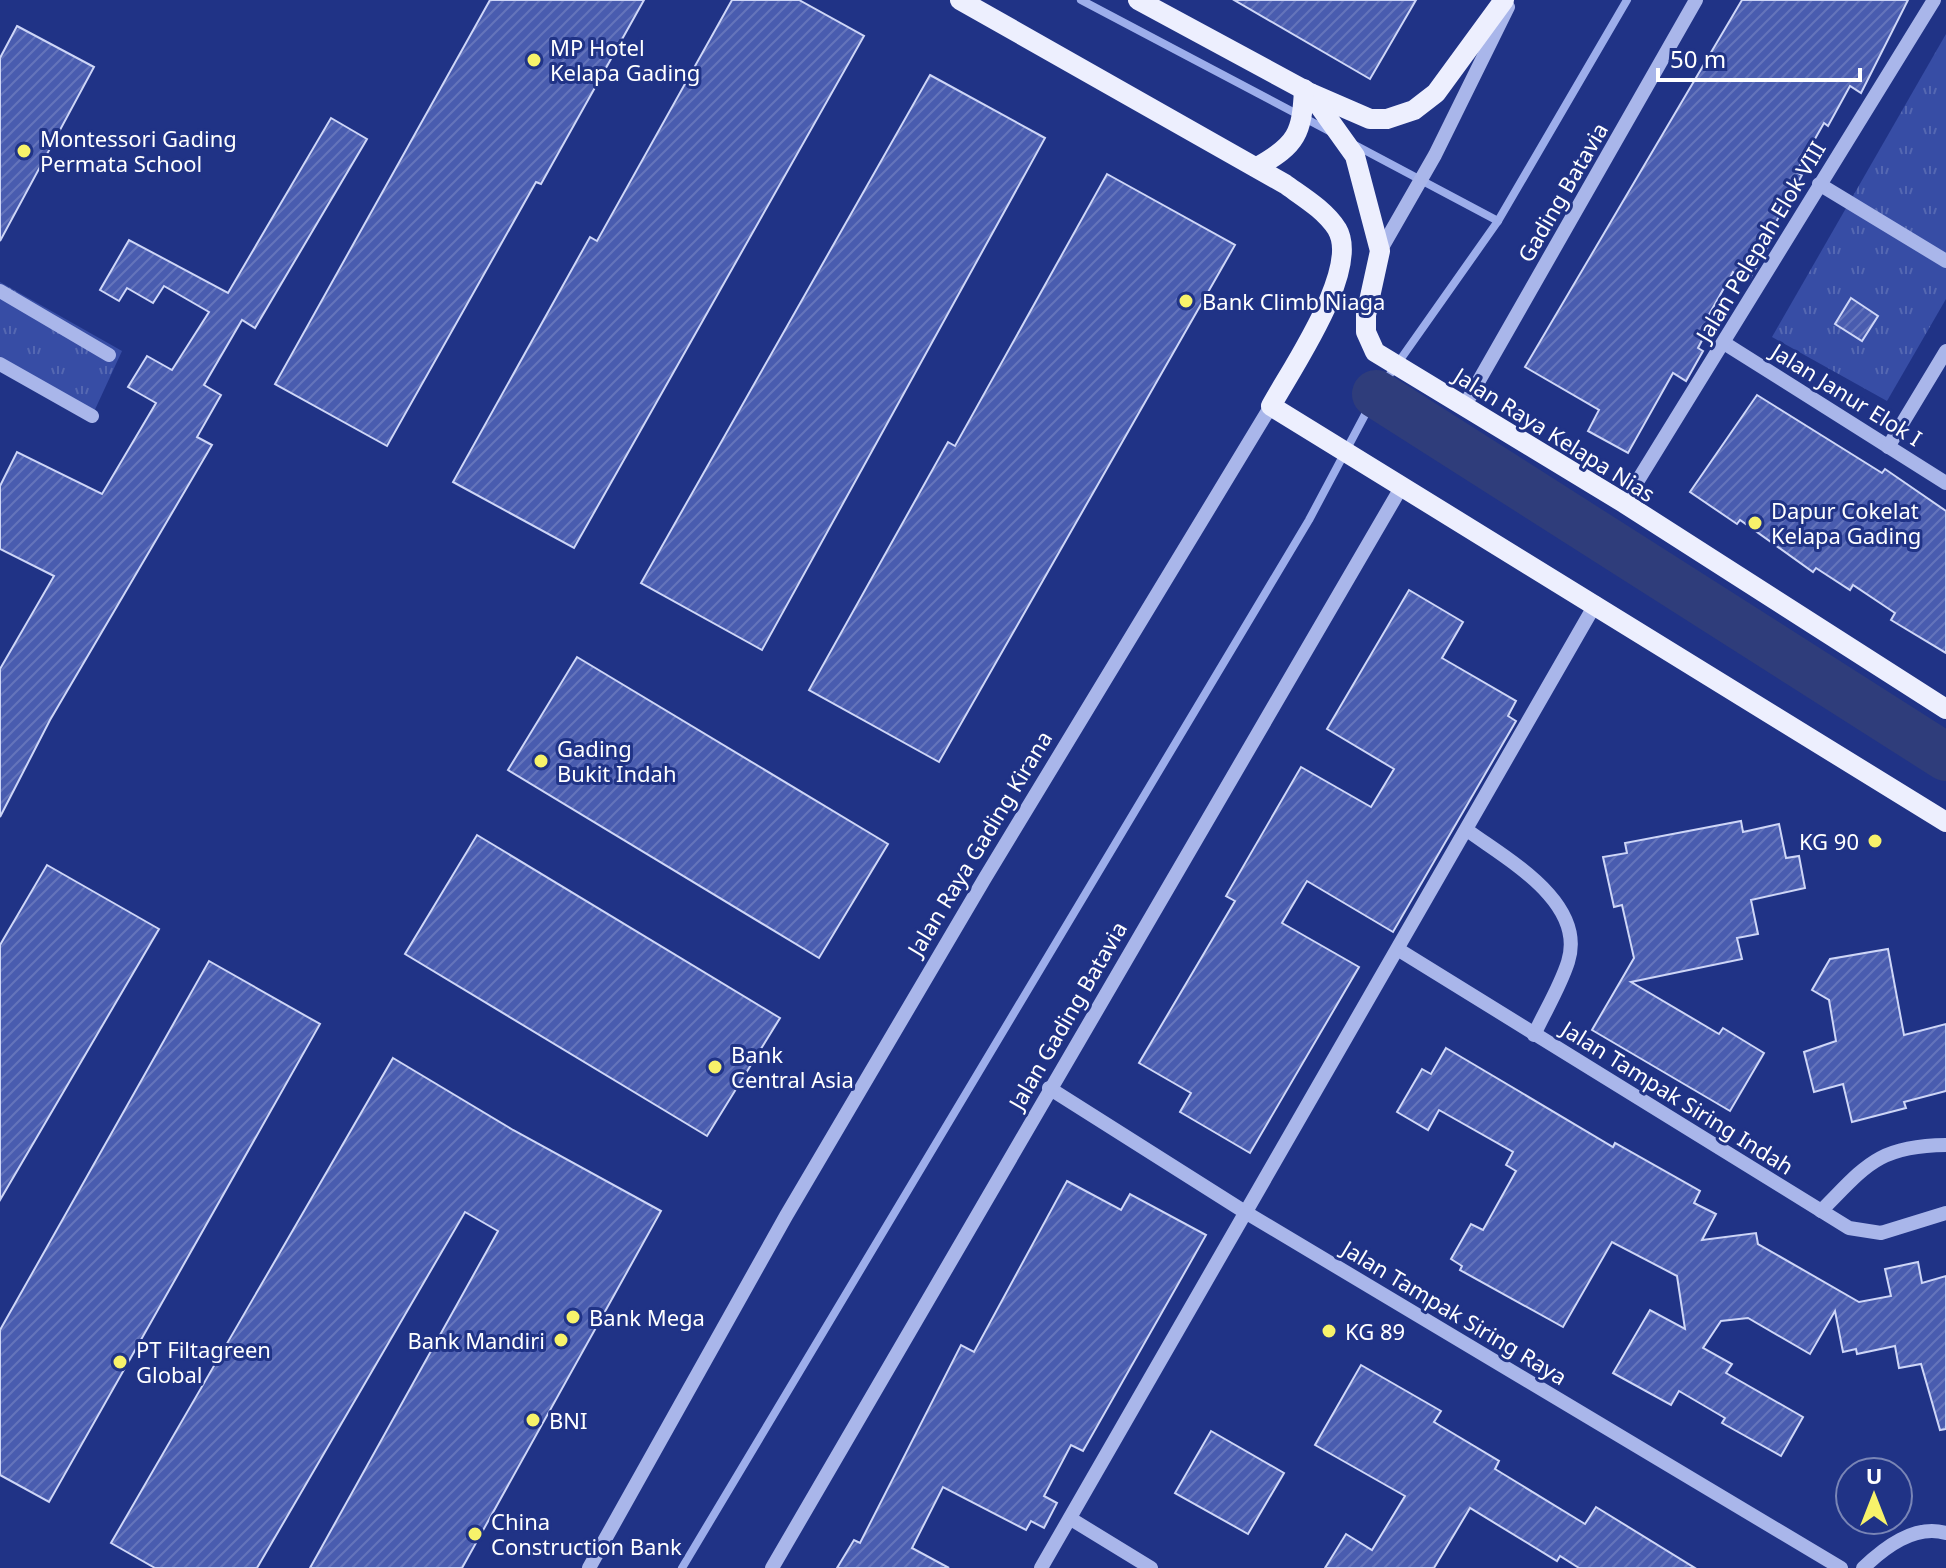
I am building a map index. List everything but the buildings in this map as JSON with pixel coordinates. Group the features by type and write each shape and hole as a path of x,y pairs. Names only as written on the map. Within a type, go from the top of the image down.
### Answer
{"main road":[{"name":"Jalan Raya Gading Kirana","path":"960,0 1264,163 1325,214 1339,231 1342,250 1338,282 1271,406"},
{"path":"1138,0 1306,95 1370,119 1387,119 1414,110 1436,93 1504,0"},
{"path":"1264,163 1290,146 1299,132 1306,95"},
{"name":"Jalan Raya Kelapa Nias","path":"1306,95 1355,156 1380,251 1366,315 1366,332 1375,352 1624,503 1946,709"},
{"path":"1271,406 1596,603 1946,822"}],"street":[{"path":"1380,251 1435,155 1511,0"},
{"name":"Gading Batavia","path":"1457,401 1696,0"},
{"name":"Jalan Pelepah Elok VIII","path":"1624,503 1934,0"},
{"path":"1819,184 1946,261"},
{"path":"0,291 109,355"},
{"name":"Jalan Janur Elok I","path":"1724,343 1946,483"},
{"path":"1888,447 1946,351"},
{"path":"0,364 92,416"},
{"name":"Jalan Raya Gading Kirana","path":"589,1568 786,1216 985,878 1271,406"},
{"name":"Jalan Gading Batavia","path":"772,1568 874,1398 1396,482"},
{"path":"1041,1568 1596,603"},
{"path":"1467,830 1537,882 1560,909 1570,933 1569,960 1534,1035"},
{"name":"Jalan Tampak Siring Indah","path":"1399,950 1849,1228 1881,1233 1946,1213"},
{"name":"Jalan Tampak Siring Raya","path":"1049,1088 1245,1212 1841,1568"},
{"path":"1821,1211 1871,1161 1898,1150 1946,1145"},
{"path":"1071,1519 1151,1568"},
{"path":"1863,1568 1890,1542 1938,1531 1946,1533"}],"green space":[{"path":"1946,34 1946,299 1887,401 1772,337"},
{"path":"0,282 122,351 92,416 0,364"}],"waterway":[{"path":"1081,0 1331,132"},
{"path":"682,1568 1309,520 1376,394 1498,221 1627,0"},
{"path":"1353,144 1498,221"},
{"path":"1376,394 1946,757"}],"place":[{"name":"MP Hotel Kelapa Gading","path":"534,60"},
{"name":"Montessori Gading Permata School","path":"24,151"},
{"name":"Bank Climb Niaga","path":"1186,301"},
{"name":"Dapur Cokelat Kelapa Gading","path":"1755,523"},
{"name":"Gading Bukit Indah","path":"541,761"},
{"name":"KG 90","path":"1875,841"},
{"name":"Bank Central Asia","path":"715,1067"},
{"name":"Bank Mega","path":"573,1317"},
{"name":"KG 89","path":"1329,1331"},
{"name":"Bank Mandiri","path":"561,1340"},
{"name":"PT Filtagreen Global","path":"120,1362"},
{"name":"BNI","path":"533,1420"},
{"name":"China Construction Bank","path":"475,1534"}]}
